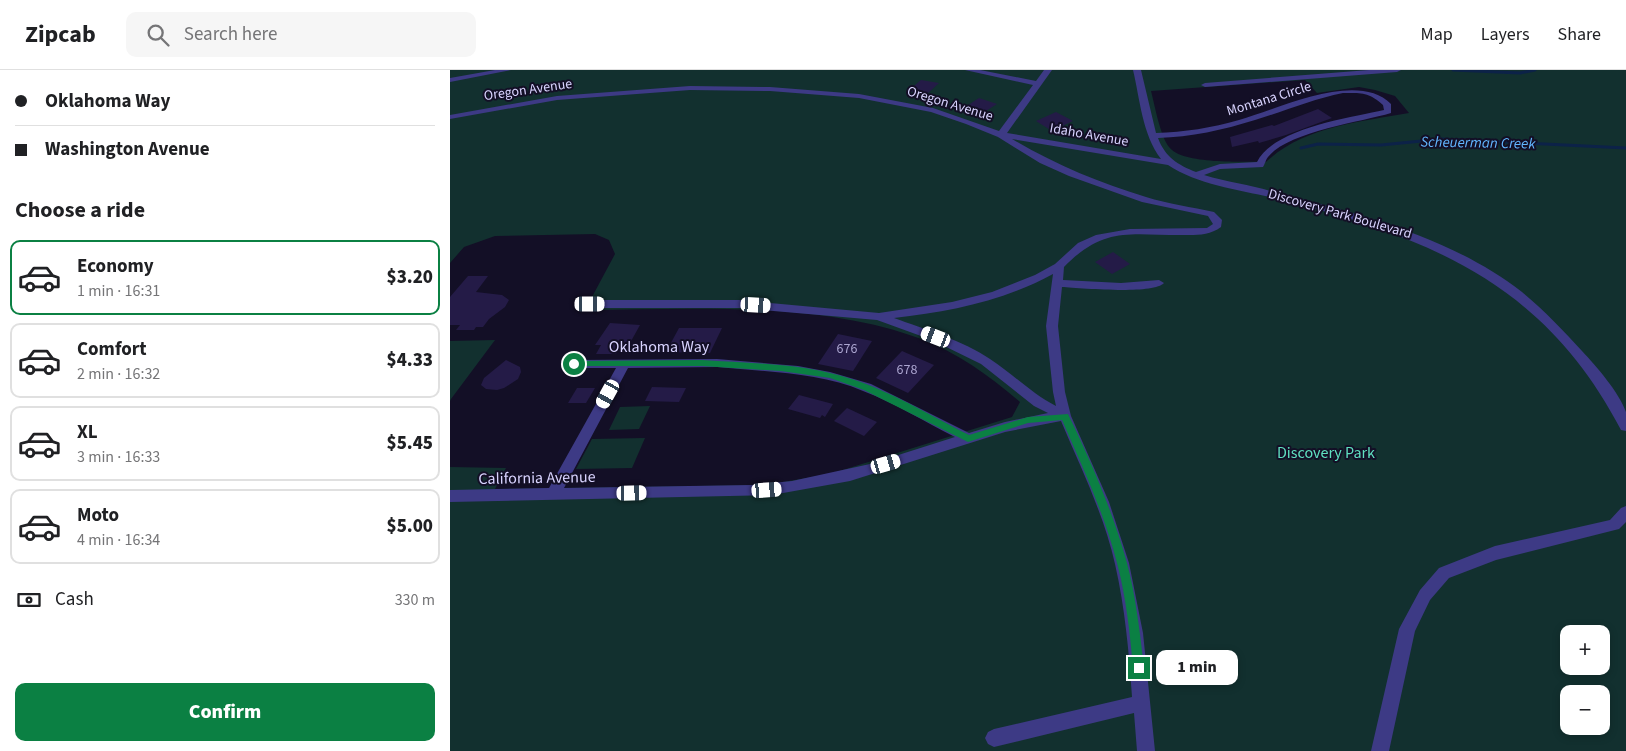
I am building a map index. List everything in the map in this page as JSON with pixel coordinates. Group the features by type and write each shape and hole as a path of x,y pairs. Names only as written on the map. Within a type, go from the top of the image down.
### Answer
{"street":[{"path":"450,80 507,70"},
{"path":"969,70 1038,84"},
{"path":"1002,134 1048,70"},
{"name":"Discovery Park Boulevard","path":"1137,70 1158,150 1172,164 1198,175 1389,226 1426,240 1485,272 1516,293 1546,318 1572,344 1606,390 1626,426"},
{"path":"1205,84 1369,74 1397,70"},
{"name":"Oregon Avenue","path":"450,117 556,98 690,88 834,92 933,110 1002,134 1043,161 1072,174 1145,200 1211,214 1217,220 1218,226 1205,231 1109,234 1084,244 1059,266"},
{"name":"Montana Circle","path":"1153,136 1229,125 1316,97 1346,90 1371,92 1379,96 1387,104 1388,111 1329,125 1280,144 1262,158 1260,165 1207,168 1198,175"},
{"name":"Idaho Avenue","path":"1002,134 1172,164"},
{"path":"1059,266 1052,326 1059,392 1065,416 1102,502 1122,564 1135,633 1146,751"},
{"path":"590,304 739,304 878,316 929,310 981,300 1016,289 1059,266"},
{"path":"1057,283 1122,287 1142,286 1159,282"},
{"path":"878,316 936,337 985,361 1038,403 1065,416"},
{"name":"Oklahoma Way","path":"574,364 717,364 790,370 830,376 867,388 968,438"},
{"path":"553,495 624,364"},
{"name":"California Avenue","path":"450,496 752,491 790,488 858,472 1028,420 1065,416"},
{"path":"1380,751 1407,629 1425,595 1444,573 1495,553 1614,525 1626,512"},
{"path":"994,738 1142,703"}],"green space":[{"name":"Discovery Park","path":"450,70 1626,70 1626,751 450,751 450,467 506,468 495,489 765,485 830,474 1012,417 1020,402 985,374 948,351 921,339 882,327 841,318 755,310 585,310 615,254 609,240 595,234 495,236 464,247 450,263","holes":["1305,80 1317,93 1359,87 1375,90 1395,96 1409,113 1333,127 1315,133 1297,140 1266,162 1214,161 1187,157 1176,153 1169,147 1160,128 1151,91"]},
{"path":"495,340 451,399 450,401 450,341"},
{"path":"650,406 639,429 609,430 620,407"},
{"path":"645,438 632,468 576,469 592,439"}],"building":[{"path":"921,80 939,83 926,95 908,91"},
{"path":"979,98 997,104 983,113 965,107"},
{"path":"1318,109 1332,118 1259,143 1258,141 1232,147 1230,137 1274,126"},
{"path":"1056,112 1073,121 1052,131 1036,121"},
{"path":"1113,252 1130,264 1112,274 1095,262"},
{"path":"468,276 488,276 476,292 502,295 509,300 505,307 489,319 483,327 476,327 474,330 456,330 460,325 450,325 450,297"},
{"path":"610,323 640,325 630,343 623,343 616,354 596,354 601,345 595,345"},
{"path":"679,328 722,328 710,353 666,352"},
{"path":"838,334 872,341 853,371 818,364"},
{"path":"902,351 934,365 908,393 876,378"},
{"path":"506,360 520,367 521,372 518,379 497,390 486,389 481,385 484,378"},
{"path":"652,387 686,388 679,402 645,401"},
{"path":"577,388 595,388 586,403 568,403"},
{"path":"799,395 833,404 825,417 822,415 820,418 788,409"},
{"path":"847,408 877,422 864,436 834,421"}],"waterway":[{"name":"Scheuerman Creek","path":"1453,70 1520,73 1535,70"},
{"name":"Scheuerman Creek","path":"1301,148 1318,144 1381,145 1442,139 1626,148"}],"route":[{"path":"574,364 702,363 813,372 856,382 968,438 1028,420 1065,416 1102,502 1122,564 1135,633 1139,668"}]}
